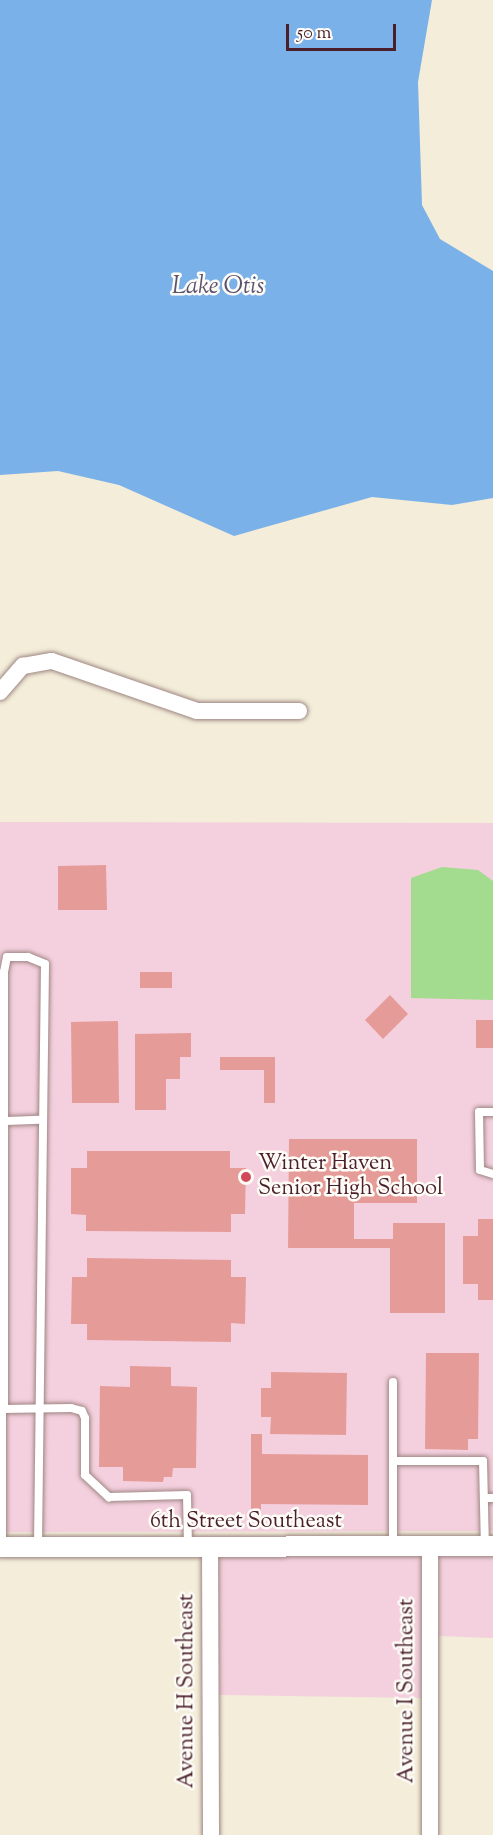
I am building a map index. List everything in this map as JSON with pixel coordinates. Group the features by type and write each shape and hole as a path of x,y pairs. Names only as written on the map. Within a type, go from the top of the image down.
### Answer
{"street":[{"path":"0,692 23,666 52,661 197,711 299,711"},
{"name":"Avenue I Southeast","path":"430,1546 430,1835"},
{"name":"6th Street Southeast","path":"1,1547 489,1546"},
{"name":"Avenue H Southeast","path":"210,1547 211,1835"}],"lane":[{"path":"1,1547 4,1409 4,972 7,957 12,956 45,964 38,1547"},
{"path":"493,1112 479,1112 480,1170 493,1174"},
{"path":"4,1120 42,1120"},
{"path":"393,1382 393,1546"},
{"path":"4,1409 38,1408 82,1411 85,1474 109,1497 187,1495 188,1547"},
{"path":"394,1461 483,1461 488,1498 489,1546"}],"shaded area":[{"name":"Winter Haven Senior High School","path":"0,822 493,823 493,1531 0,1532"},
{"path":"219,1554 422,1554 421,1698 219,1695"},
{"path":"439,1554 493,1554 493,1638 439,1636"}],"green space":[{"path":"442,867 478,870 493,881 493,1000 411,998 411,878"}],"water":[{"name":"Lake Otis","path":"0,0 432,0 418,82 422,205 440,239 493,271 493,498 452,505 372,497 234,536 119,485 58,471 0,475"}],"building":[{"path":"106,865 107,910 58,910 58,866"},
{"path":"140,972 172,972 172,988 140,988"},
{"path":"390,995 408,1014 383,1039 365,1020"},
{"path":"476,1020 493,1020 493,1048 476,1048"},
{"path":"118,1021 119,1103 72,1103 71,1022"},
{"path":"191,1033 191,1057 180,1057 180,1079 166,1079 166,1110 135,1110 135,1034"},
{"path":"220,1057 275,1057 275,1103 264,1103 264,1070 220,1070"},
{"path":"289,1139 417,1139 417,1203 354,1203 354,1239 393,1239 393,1223 445,1223 445,1313 390,1313 390,1248 288,1248"},
{"path":"87,1151 230,1151 230,1168 246,1168 245,1214 231,1214 231,1232 86,1231 86,1215 71,1214 71,1168 87,1168"},
{"path":"478,1219 493,1219 493,1300 478,1300 478,1284 463,1284 463,1236 478,1236"},
{"path":"87,1258 231,1260 231,1277 246,1277 245,1324 231,1323 231,1342 87,1340 87,1324 71,1324 72,1277 87,1277"},
{"path":"426,1353 479,1353 478,1439 468,1439 468,1450 425,1449"},
{"path":"130,1366 171,1367 171,1386 197,1387 196,1468 173,1468 172,1477 164,1477 163,1482 123,1481 123,1467 99,1467 100,1386 130,1387"},
{"path":"271,1372 347,1373 346,1435 270,1434 271,1417 261,1417 261,1388 271,1388"},
{"path":"251,1434 262,1434 262,1454 368,1455 368,1505 261,1504 261,1511 251,1511"}],"place":[{"name":"Winter Haven Senior High School","path":"246,1177"}]}
